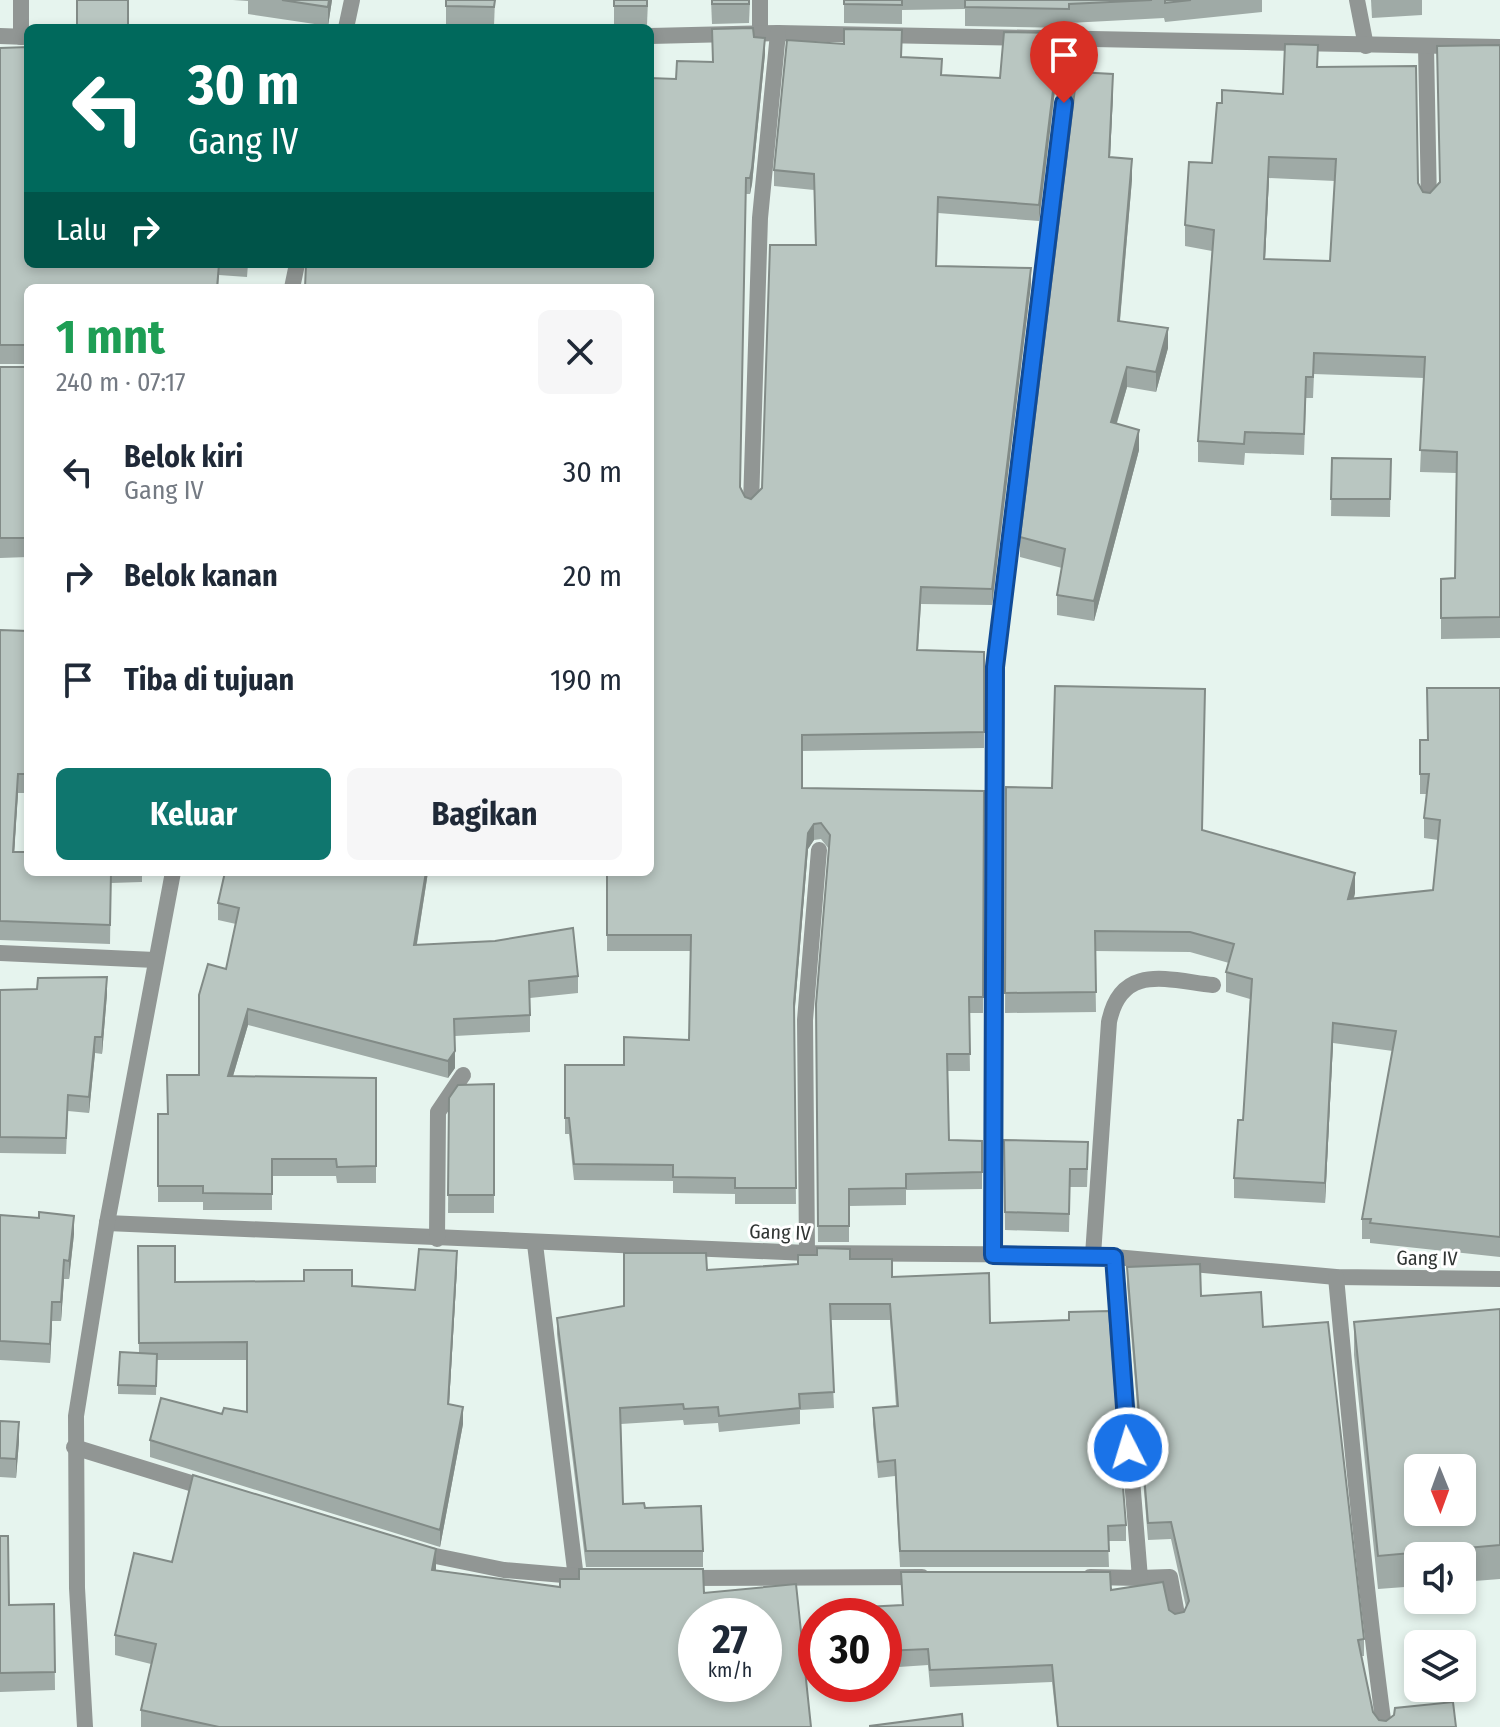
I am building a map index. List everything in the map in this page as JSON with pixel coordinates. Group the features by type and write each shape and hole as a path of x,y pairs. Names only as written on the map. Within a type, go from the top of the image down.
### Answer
{"street":[{"path":"21,0 24,28"},
{"path":"347,24 352,0"},
{"path":"760,0 760,34"},
{"path":"1357,0 1366,46"},
{"path":"751,504 760,218 778,33"},
{"path":"654,36 778,33 1500,47"},
{"path":"0,36 24,37"},
{"path":"993,1255 995,667 1072,41"},
{"path":"1426,46 1429,204"},
{"path":"807,1253 805,1020 819,850"},
{"path":"85,1727 77,1588 74,1447 79,1384 172,876"},
{"path":"0,953 155,960"},
{"path":"1093,1255 1109,1022 1117,997 1141,980 1213,985"},
{"path":"437,1239 438,1112 463,1075"},
{"name":"Gang IV","path":"107,1223 535,1244 807,1253 1093,1255 1336,1277 1500,1279"},
{"path":"535,1244 576,1578"},
{"path":"1114,1257 1140,1578"},
{"path":"1336,1277 1360,1545 1384,1727"},
{"path":"74,1447 224,1493"},
{"path":"403,1548 504,1570 576,1578 608,1578"},
{"path":"671,1578 940,1577"},
{"path":"1067,1577 1170,1577 1178,1620"}],"building":[{"path":"77,0 128,0 128,24 77,24"},
{"path":"282,0 329,0 328,7"},
{"path":"446,0 495,0 494,7 446,6"},
{"path":"614,0 647,0 647,6 614,6"},
{"path":"712,0 749,0 749,4 712,4"},
{"path":"844,0 902,0 902,5 844,4"},
{"path":"965,0 1152,0 1069,4 1069,9 965,7"},
{"path":"753,28 754,37 765,38 752,168 750,178 746,178 740,487 745,497 751,499 762,488 770,245 816,245 814,174 774,170 787,40 844,44 844,29 902,30 901,57 942,59 941,75 1000,78 1004,32 1060,33 1039,205 938,197 936,266 1031,268 992,589 921,587 917,650 984,652 984,732 802,735 802,788 984,791 983,997 969,997 970,1054 947,1054 949,1140 982,1141 982,1172 906,1174 906,1188 849,1189 849,1226 818,1226 816,1004 830,835 821,823 814,824 808,833 794,1003 796,1188 735,1188 735,1178 673,1177 673,1165 574,1164 569,1118 565,1118 565,1065 624,1065 624,1037 689,1040 691,935 607,935 607,876 654,876 654,284 305,284 306,268 654,268 654,78 676,79 677,61 713,62 712,29"},
{"path":"1285,44 1318,45 1317,67 1416,66 1418,183 1423,192 1430,193 1440,182 1437,46 1500,45 1500,617 1441,618 1441,579 1455,578 1457,452 1420,450 1425,357 1314,353 1313,377 1306,377 1304,434 1245,432 1244,444 1198,441 1214,230 1185,225 1189,162 1212,163 1217,103 1222,103 1222,90 1283,94","holes":["1269,157 1336,159 1330,261 1264,259"]},
{"path":"24,47 24,268 219,268 217,284 24,284 24,345 0,345 0,48"},
{"path":"1077,72 1113,74 1109,157 1132,159 1118,321 1168,328 1156,372 1127,367 1111,422 1139,430 1094,601 1057,595 1065,549 1020,537"},
{"path":"0,367 24,367 24,538 0,538"},
{"path":"1332,458 1391,459 1390,499 1331,499"},
{"path":"0,630 24,631 24,774 18,774 13,852 24,852 24,876 111,876 110,925 0,921"},
{"path":"1055,686 1205,689 1202,830 1355,873 1348,899 1433,890 1440,820 1424,818 1429,774 1420,774 1420,740 1428,740 1427,688 1500,688 1500,1237 1370,1223 1371,1219 1362,1219 1396,1031 1333,1023 1325,1183 1234,1178 1238,1120 1243,1120 1252,979 1226,972 1234,944 1190,932 1095,931 1096,992 1005,993 1006,787 1052,788"},
{"path":"224,876 425,876 414,945 495,941 573,928 578,976 529,981 530,1015 454,1019 455,1051 448,1061 248,1009 228,1076 376,1078 376,1166 337,1167 336,1159 272,1159 272,1194 203,1193 203,1186 158,1186 158,1114 168,1114 167,1075 199,1075 199,995 208,964 226,969 239,908 218,903"},
{"path":"107,977 102,1037 95,1037 89,1097 68,1095 66,1138 0,1137 0,990 37,989 38,978"},
{"path":"494,1084 494,1195 448,1195 449,1098 458,1085"},
{"path":"1004,1140 1088,1142 1087,1169 1070,1169 1069,1214 1005,1212"},
{"path":"39,1212 74,1216 69,1261 64,1260 61,1302 52,1302 50,1344 0,1341 0,1215 39,1218"},
{"path":"138,1246 175,1246 175,1282 304,1281 304,1270 352,1270 352,1286 415,1290 419,1249 457,1251 448,1404 463,1407 440,1530 150,1440 161,1398 222,1414 224,1408 247,1412 247,1342 139,1343"},
{"path":"817,1248 850,1249 850,1259 892,1259 892,1277 989,1273 990,1323 1069,1320 1069,1312 1109,1311 1126,1525 1108,1526 1109,1551 900,1551 895,1460 878,1462 873,1408 898,1406 890,1304 830,1304 834,1392 799,1394 800,1408 719,1416 718,1407 684,1409 683,1404 620,1408 623,1504 644,1503 645,1508 701,1506 703,1551 586,1551 557,1318 624,1306 624,1253 706,1253 707,1270 798,1264 798,1255 817,1255"},
{"path":"1200,1264 1201,1296 1261,1292 1263,1327 1328,1322 1364,1639 1358,1640 1373,1712 1379,1720 1386,1721 1394,1715 1395,1708 1453,1702 1456,1727 1058,1727 1052,1665 930,1670 928,1649 902,1650 901,1572 1110,1572 1111,1590 1163,1582 1169,1610 1175,1614 1184,1612 1189,1601 1171,1522 1148,1523 1127,1267"},
{"path":"1500,1309 1500,1545 1476,1547 1476,1542 1404,1542 1404,1554 1378,1556 1354,1322"},
{"path":"120,1352 157,1354 156,1386 118,1385"},
{"path":"0,1421 19,1422 16,1459 0,1458"},
{"path":"193,1475 436,1549 432,1570 560,1587 560,1579 579,1579 579,1569 703,1569 704,1593 796,1584 798,1702 808,1702 811,1727 219,1727 141,1710 156,1644 115,1635 134,1553 172,1562"},
{"path":"0,1536 8,1536 9,1605 54,1604 55,1672 0,1673"},
{"path":"962,1714 963,1727 870,1727 870,1726"}],"route":[{"path":"1064,103 995,667 993,1255 1114,1257 1128,1448"}]}
